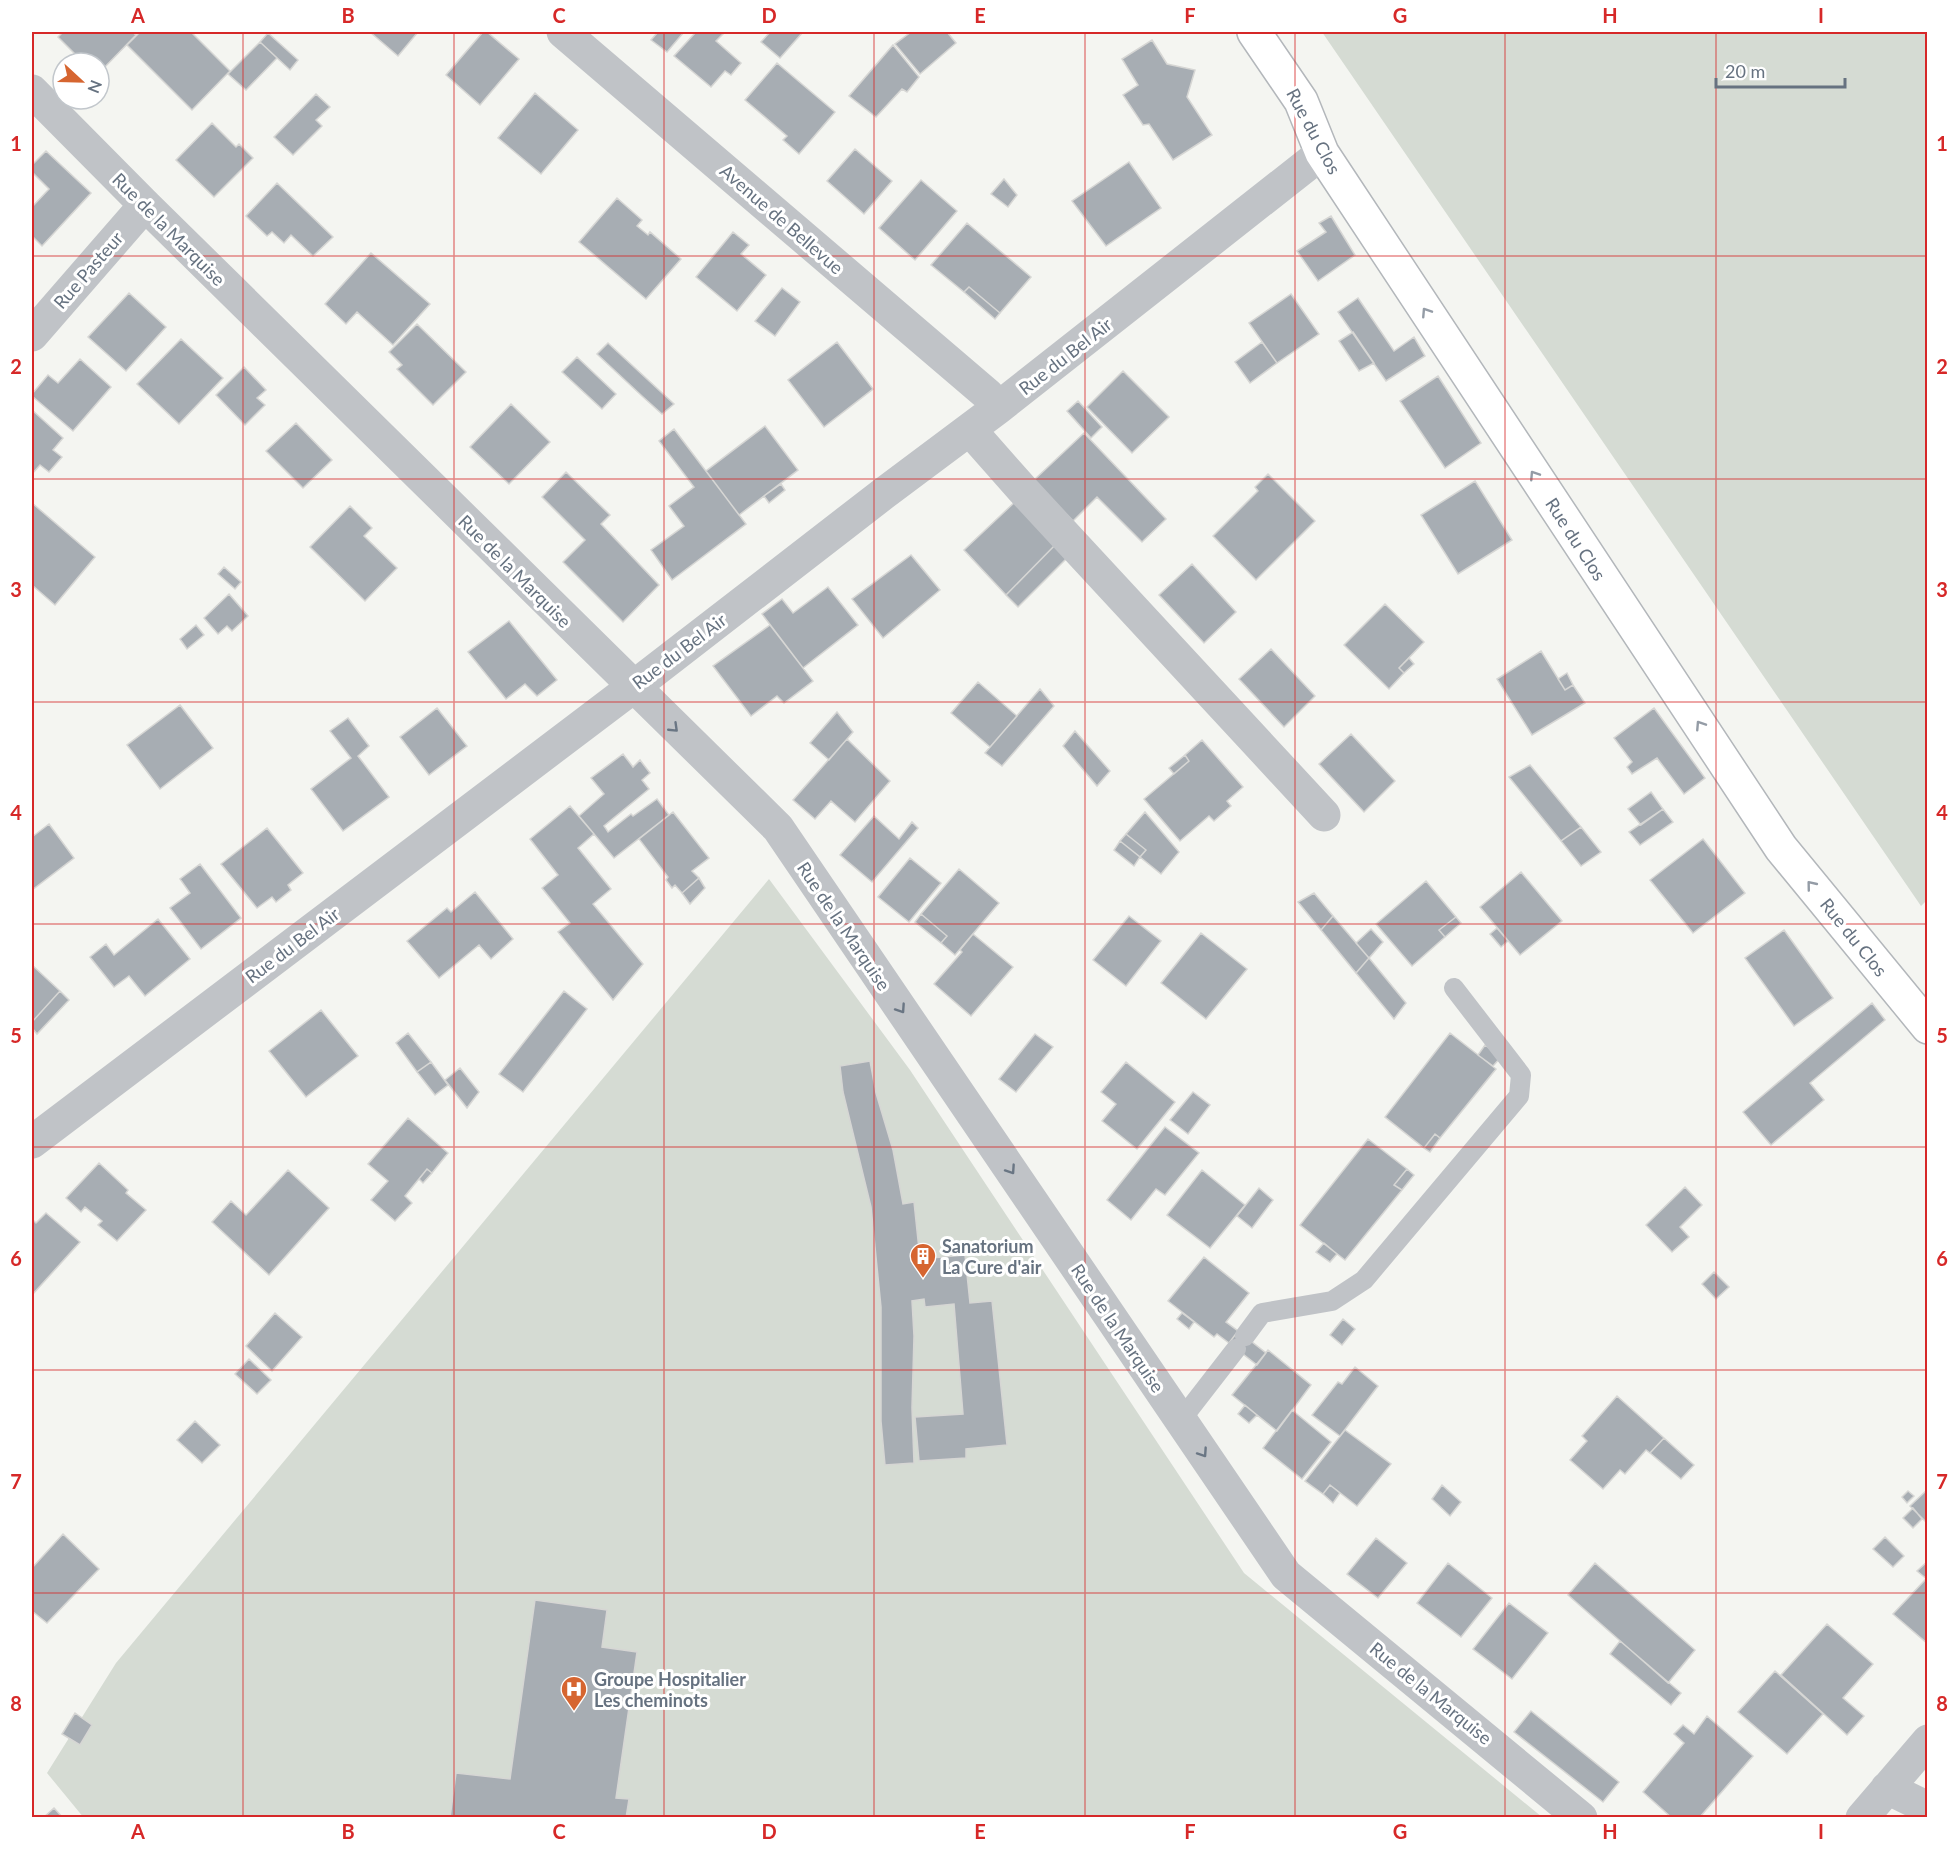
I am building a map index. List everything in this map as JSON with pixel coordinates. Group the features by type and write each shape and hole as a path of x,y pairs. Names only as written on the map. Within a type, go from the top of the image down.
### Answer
{"street":[{"name":"Avenue de Bellevue","path":"563,32 988,395 998,408"},
{"name":"Rue du Clos","path":"1254,32 1300,101 1322,153 1781,848 1928,1028"},
{"name":"Rue de la Marquise","path":"32,91 632,687 778,828 1286,1575 1581,1818"},
{"name":"Rue du Bel Air","path":"32,1142 970,430 1322,153"},
{"name":"Rue Pasteur","path":"32,335 145,205"},
{"path":"970,430 1039,508 1324,815"},
{"path":"1862,1818 1928,1741"},
{"path":"1887,1788 1928,1808"}],"lane":[{"path":"1181,1420 1262,1313 1332,1301 1364,1280 1519,1096 1521,1075 1454,988"}],"shaded area":[{"path":"1322,32 1927,32 1928,899 1921,906"},
{"path":"769,879 910,1070 1244,1573 1542,1817 84,1818 47,1773 116,1663"}],"building":[{"path":"63,32 132,32 136,35 111,61 111,51 72,51 58,37"},
{"path":"140,32 191,32 230,71 192,110 127,45"},
{"path":"370,32 418,32 398,56"},
{"path":"483,32 487,32 519,59 480,105 446,75"},
{"path":"658,32 684,32 667,52 651,40"},
{"path":"696,32 725,32 716,41 741,63 731,75 725,71 711,87 674,56"},
{"path":"770,32 803,32 780,58 761,42"},
{"path":"911,32 947,32 956,43 920,74 895,44"},
{"path":"268,33 298,60 290,70 260,42"},
{"path":"1152,40 1167,64 1195,70 1187,97 1212,135 1173,160 1149,124 1143,125 1123,95 1138,85 1122,59"},
{"path":"260,42 277,58 246,90 228,74"},
{"path":"893,45 919,77 907,92 902,89 876,117 849,96"},
{"path":"777,63 835,112 799,154 783,140 787,136 745,100"},
{"path":"535,93 578,130 541,174 498,138"},
{"path":"316,94 330,107 316,120 322,126 293,155 274,137"},
{"path":"212,123 236,147 239,144 253,158 214,197 176,160"},
{"path":"855,149 892,181 864,214 827,181"},
{"path":"46,151 91,193 42,246 32,236 32,207 49,189 32,172 32,165"},
{"path":"1129,162 1161,208 1106,246 1072,201"},
{"path":"1004,179 1017,195 1008,207 991,194"},
{"path":"921,180 957,211 915,260 879,228"},
{"path":"277,183 333,237 313,256 291,235 284,243 272,232 267,236 246,216"},
{"path":"617,198 642,220 637,226 648,235 650,232 681,259 646,299 579,242"},
{"path":"1331,216 1355,255 1318,281 1297,251 1326,232 1319,223"},
{"path":"967,223 1031,277 1000,313 969,287 964,292 931,265"},
{"path":"733,232 749,245 741,254 766,275 737,311 696,277"},
{"path":"371,253 430,304 393,345 357,312 346,324 325,304"},
{"path":"969,287 1000,313 995,319 964,292"},
{"path":"782,288 800,302 775,336 755,321"},
{"path":"129,293 166,327 126,371 88,337"},
{"path":"1291,294 1319,334 1277,363 1249,323"},
{"path":"1358,298 1394,351 1414,337 1425,356 1386,381 1338,312"},
{"path":"417,324 466,372 433,405 397,369 402,365 389,352"},
{"path":"1353,332 1374,363 1359,371 1339,341"},
{"path":"181,339 223,378 179,424 137,384"},
{"path":"837,342 873,389 824,427 788,380"},
{"path":"1262,342 1277,363 1250,383 1235,362"},
{"path":"608,343 674,404 662,414 642,396 597,354"},
{"path":"577,357 616,394 602,409 562,372"},
{"path":"80,359 111,387 73,431 32,394 48,375 58,383"},
{"path":"244,367 266,390 257,398 265,405 245,425 216,395"},
{"path":"1123,371 1169,417 1132,453 1087,407"},
{"path":"1438,376 1481,443 1445,468 1400,401"},
{"path":"1078,401 1102,427 1091,438 1067,411"},
{"path":"511,404 550,442 509,484 470,447"},
{"path":"32,410 63,438 53,450 62,457 49,472 40,465 32,474"},
{"path":"296,423 332,460 303,488 266,451"},
{"path":"765,426 798,470 739,515 706,471"},
{"path":"674,429 746,524 672,580 651,550 684,526 669,506 694,487 659,441"},
{"path":"1084,433 1166,519 1142,542 1097,497 1073,521 1033,481"},
{"path":"566,472 610,515 601,524 659,585 623,622 563,562 585,540 542,497"},
{"path":"1268,474 1315,521 1256,580 1213,536 1258,491 1255,487"},
{"path":"1475,481 1512,540 1458,574 1421,515"},
{"path":"781,484 785,490 769,503 764,496"},
{"path":"1017,500 1057,543 1006,595 964,550"},
{"path":"32,503 95,557 55,605 32,585"},
{"path":"350,506 372,528 364,536 397,568 365,601 310,547"},
{"path":"1057,543 1069,556 1018,607 1006,595"},
{"path":"911,555 940,590 883,638 852,599"},
{"path":"1192,564 1236,612 1204,643 1159,595"},
{"path":"224,567 241,582 235,589 218,574"},
{"path":"828,587 858,625 803,668 762,614 782,599 793,613"},
{"path":"229,594 248,616 232,631 227,626 218,634 204,618"},
{"path":"1385,604 1424,642 1399,668 1404,673 1389,689 1344,645"},
{"path":"509,621 557,680 537,696 525,684 506,699 468,652"},
{"path":"196,625 204,635 187,649 180,639"},
{"path":"770,625 813,681 784,703 777,696 751,716 713,666"},
{"path":"1271,649 1315,696 1284,727 1239,679"},
{"path":"1541,651 1565,690 1573,685 1585,703 1532,735 1497,679"},
{"path":"1409,658 1414,664 1404,673 1399,668"},
{"path":"1567,673 1573,685 1565,690 1558,679"},
{"path":"978,682 1017,716 990,747 951,713"},
{"path":"1040,689 1054,706 1002,766 985,753"},
{"path":"180,705 213,748 160,789 127,745"},
{"path":"437,708 467,746 429,775 400,737"},
{"path":"1654,708 1705,778 1684,794 1657,758 1632,774 1627,767 1632,762 1614,738"},
{"path":"837,712 853,732 829,760 810,743"},
{"path":"348,718 369,746 358,756 389,797 343,831 311,789 351,758 330,731"},
{"path":"1075,731 1110,771 1097,786 1063,746"},
{"path":"1351,734 1395,781 1364,812 1319,764"},
{"path":"847,739 890,781 855,822 831,801 815,819 793,800"},
{"path":"1202,740 1243,787 1227,801 1231,806 1214,821 1209,816 1180,841 1144,799 1189,761 1185,755"},
{"path":"623,754 633,767 640,760 650,773 642,780 649,789 604,826 608,832 631,814 633,816 657,799 669,815 614,858 579,816 604,794 591,778"},
{"path":"1185,755 1189,761 1174,774 1169,768"},
{"path":"1530,765 1581,827 1561,841 1509,777"},
{"path":"1651,792 1663,809 1641,825 1628,809"},
{"path":"570,806 594,834 578,848 611,889 593,904 643,964 613,1000 558,932 570,923 542,888 558,875 530,839"},
{"path":"1663,809 1673,822 1640,845 1629,832"},
{"path":"673,812 709,858 692,871 699,878 682,893 675,885 672,888 666,880 668,877 639,839"},
{"path":"1145,812 1179,852 1161,874 1140,857 1146,850 1126,834"},
{"path":"874,816 899,839 912,822 918,828 872,882 840,855"},
{"path":"49,824 74,858 32,890 32,837"},
{"path":"1581,827 1601,852 1581,866 1561,841"},
{"path":"267,828 303,873 288,885 291,890 276,902 272,897 257,908 221,864"},
{"path":"1126,834 1146,850 1140,857 1120,841"},
{"path":"1703,839 1745,893 1693,933 1650,880"},
{"path":"1120,841 1140,857 1134,866 1114,850"},
{"path":"910,858 941,883 909,922 878,897"},
{"path":"200,864 241,918 201,949 170,908 190,893 180,879"},
{"path":"959,869 999,903 955,955 941,943 947,936 921,914"},
{"path":"1521,872 1562,921 1520,955 1480,907"},
{"path":"699,878 705,888 690,904 682,893"},
{"path":"1426,881 1456,917 1439,930 1445,937 1412,966 1376,924"},
{"path":"475,892 513,939 491,959 479,945 439,978 407,941 447,908 451,912"},
{"path":"1314,893 1333,916 1321,930 1298,902"},
{"path":"921,914 947,936 941,943 915,922"},
{"path":"1129,916 1161,941 1126,986 1093,960"},
{"path":"1333,916 1369,958 1356,973 1321,930"},
{"path":"1456,917 1461,923 1445,937 1439,930"},
{"path":"158,919 190,959 145,996 129,976 114,987 90,957 106,944 114,955"},
{"path":"1497,928 1508,941 1501,947 1490,934"},
{"path":"1371,929 1383,942 1369,958 1356,943"},
{"path":"1784,930 1833,998 1794,1026 1745,958"},
{"path":"1201,933 1247,969 1206,1019 1161,983"},
{"path":"973,934 1013,967 971,1016 934,984 962,952 960,950"},
{"path":"1369,958 1406,1003 1394,1019 1356,973"},
{"path":"32,965 60,991 32,1022"},
{"path":"60,991 69,1000 37,1034 32,1028 32,1022"},
{"path":"564,991 587,1009 523,1092 499,1074"},
{"path":"1872,1003 1885,1020 1810,1083 1824,1100 1771,1145 1743,1112"},
{"path":"321,1010 358,1056 306,1097 269,1051"},
{"path":"408,1033 431,1062 417,1072 396,1043"},
{"path":"1450,1033 1496,1069 1440,1138 1435,1134 1424,1148 1385,1117"},
{"path":"1035,1034 1053,1047 1016,1092 999,1079"},
{"path":"1485,1045 1501,1057 1493,1066 1478,1055"},
{"name":"Sanatorium La Cure d'air","path":"870,1061 876,1093 893,1150 903,1204 914,1202 920,1259 965,1255 970,1303 992,1301 1007,1445 966,1449 966,1458 919,1461 915,1417 963,1414 954,1304 925,1307 924,1299 912,1301 914,1463 885,1465 881,1421 881,1307 871,1207 843,1092 840,1066"},
{"path":"431,1062 448,1085 435,1095 417,1072"},
{"path":"1126,1062 1175,1102 1137,1149 1102,1121 1116,1104 1101,1092"},
{"path":"460,1068 479,1092 467,1108 445,1080"},
{"path":"1193,1092 1210,1105 1188,1134 1170,1120"},
{"path":"408,1118 448,1153 432,1173 427,1169 405,1196 412,1203 395,1221 371,1200 388,1181 368,1164"},
{"path":"1165,1127 1199,1153 1165,1195 1156,1189 1131,1220 1107,1200"},
{"path":"1435,1134 1440,1138 1430,1152 1424,1148"},
{"path":"1368,1139 1407,1169 1394,1185 1402,1190 1345,1260 1300,1225"},
{"path":"99,1163 128,1190 126,1193 146,1210 117,1241 98,1225 102,1221 85,1207 81,1212 66,1198"},
{"path":"427,1169 432,1173 423,1183 419,1179"},
{"path":"1407,1169 1414,1175 1402,1190 1394,1185"},
{"path":"288,1170 329,1208 269,1275 212,1222 231,1201 246,1215"},
{"path":"1202,1170 1245,1205 1210,1248 1167,1215"},
{"path":"1685,1187 1702,1205 1680,1227 1689,1237 1672,1252 1646,1225"},
{"path":"1259,1188 1273,1200 1252,1228 1237,1216"},
{"path":"46,1213 80,1242 32,1295 32,1219 36,1223"},
{"path":"1324,1243 1337,1254 1330,1262 1316,1252"},
{"path":"1204,1257 1249,1293 1226,1322 1238,1331 1229,1343 1217,1334 1214,1337 1168,1301"},
{"path":"1714,1272 1729,1287 1716,1299 1702,1284"},
{"path":"275,1313 302,1337 272,1371 246,1346"},
{"path":"1182,1313 1194,1322 1189,1329 1177,1319"},
{"path":"1343,1319 1355,1329 1342,1345 1330,1335"},
{"path":"1238,1331 1266,1353 1257,1365 1229,1343"},
{"path":"1268,1350 1311,1385 1277,1431 1232,1395"},
{"path":"249,1359 271,1380 257,1394 235,1374"},
{"path":"1355,1367 1378,1386 1340,1436 1312,1415 1338,1382 1342,1384"},
{"path":"1617,1396 1664,1438 1650,1453 1646,1450 1625,1474 1620,1470 1603,1489 1570,1460 1587,1441 1582,1436"},
{"path":"1245,1405 1257,1415 1249,1423 1238,1414"},
{"path":"1292,1410 1331,1442 1302,1479 1263,1448"},
{"path":"195,1421 220,1445 202,1463 177,1440"},
{"path":"1345,1430 1391,1464 1357,1506 1330,1485 1323,1494 1305,1481"},
{"path":"1664,1438 1694,1465 1681,1479 1650,1453"},
{"path":"1330,1485 1340,1493 1333,1503 1323,1494"},
{"path":"1442,1485 1461,1502 1450,1516 1432,1499"},
{"path":"1928,1489 1928,1524 1910,1506"},
{"path":"1908,1491 1914,1496 1907,1503 1902,1497"},
{"path":"1913,1508 1922,1519 1913,1528 1903,1518"},
{"path":"63,1534 99,1569 47,1623 32,1611 32,1568"},
{"path":"1885,1537 1904,1556 1893,1567 1873,1549"},
{"path":"1376,1538 1407,1563 1378,1598 1347,1574"},
{"path":"1928,1561 1928,1580 1917,1571"},
{"path":"1448,1563 1492,1598 1461,1637 1417,1603"},
{"path":"1595,1563 1695,1650 1668,1683 1568,1595"},
{"path":"1926,1579 1928,1580 1928,1644 1893,1614"},
{"name":"Groupe Hospitalier Les cheminots","path":"535,1600 607,1610 602,1647 637,1652 616,1798 629,1799 626,1818 450,1818 456,1773 510,1779"},
{"path":"1509,1603 1548,1633 1512,1679 1473,1649"},
{"path":"1827,1624 1873,1664 1843,1698 1864,1716 1847,1735 1781,1675"},
{"path":"1620,1641 1681,1693 1671,1705 1610,1654"},
{"path":"1775,1671 1823,1714 1787,1754 1738,1712"},
{"path":"1531,1711 1619,1782 1603,1802 1514,1732"},
{"path":"75,1713 92,1725 80,1745 62,1734"},
{"path":"1707,1716 1753,1756 1699,1818 1672,1818 1643,1792 1684,1743 1674,1734 1683,1725 1694,1734"},
{"path":"54,1808 63,1818 43,1818"}],"place":[{"name":"Sanatorium La Cure d'air","path":"923,1279"},
{"name":"Groupe Hospitalier Les cheminots","path":"574,1712"}]}
